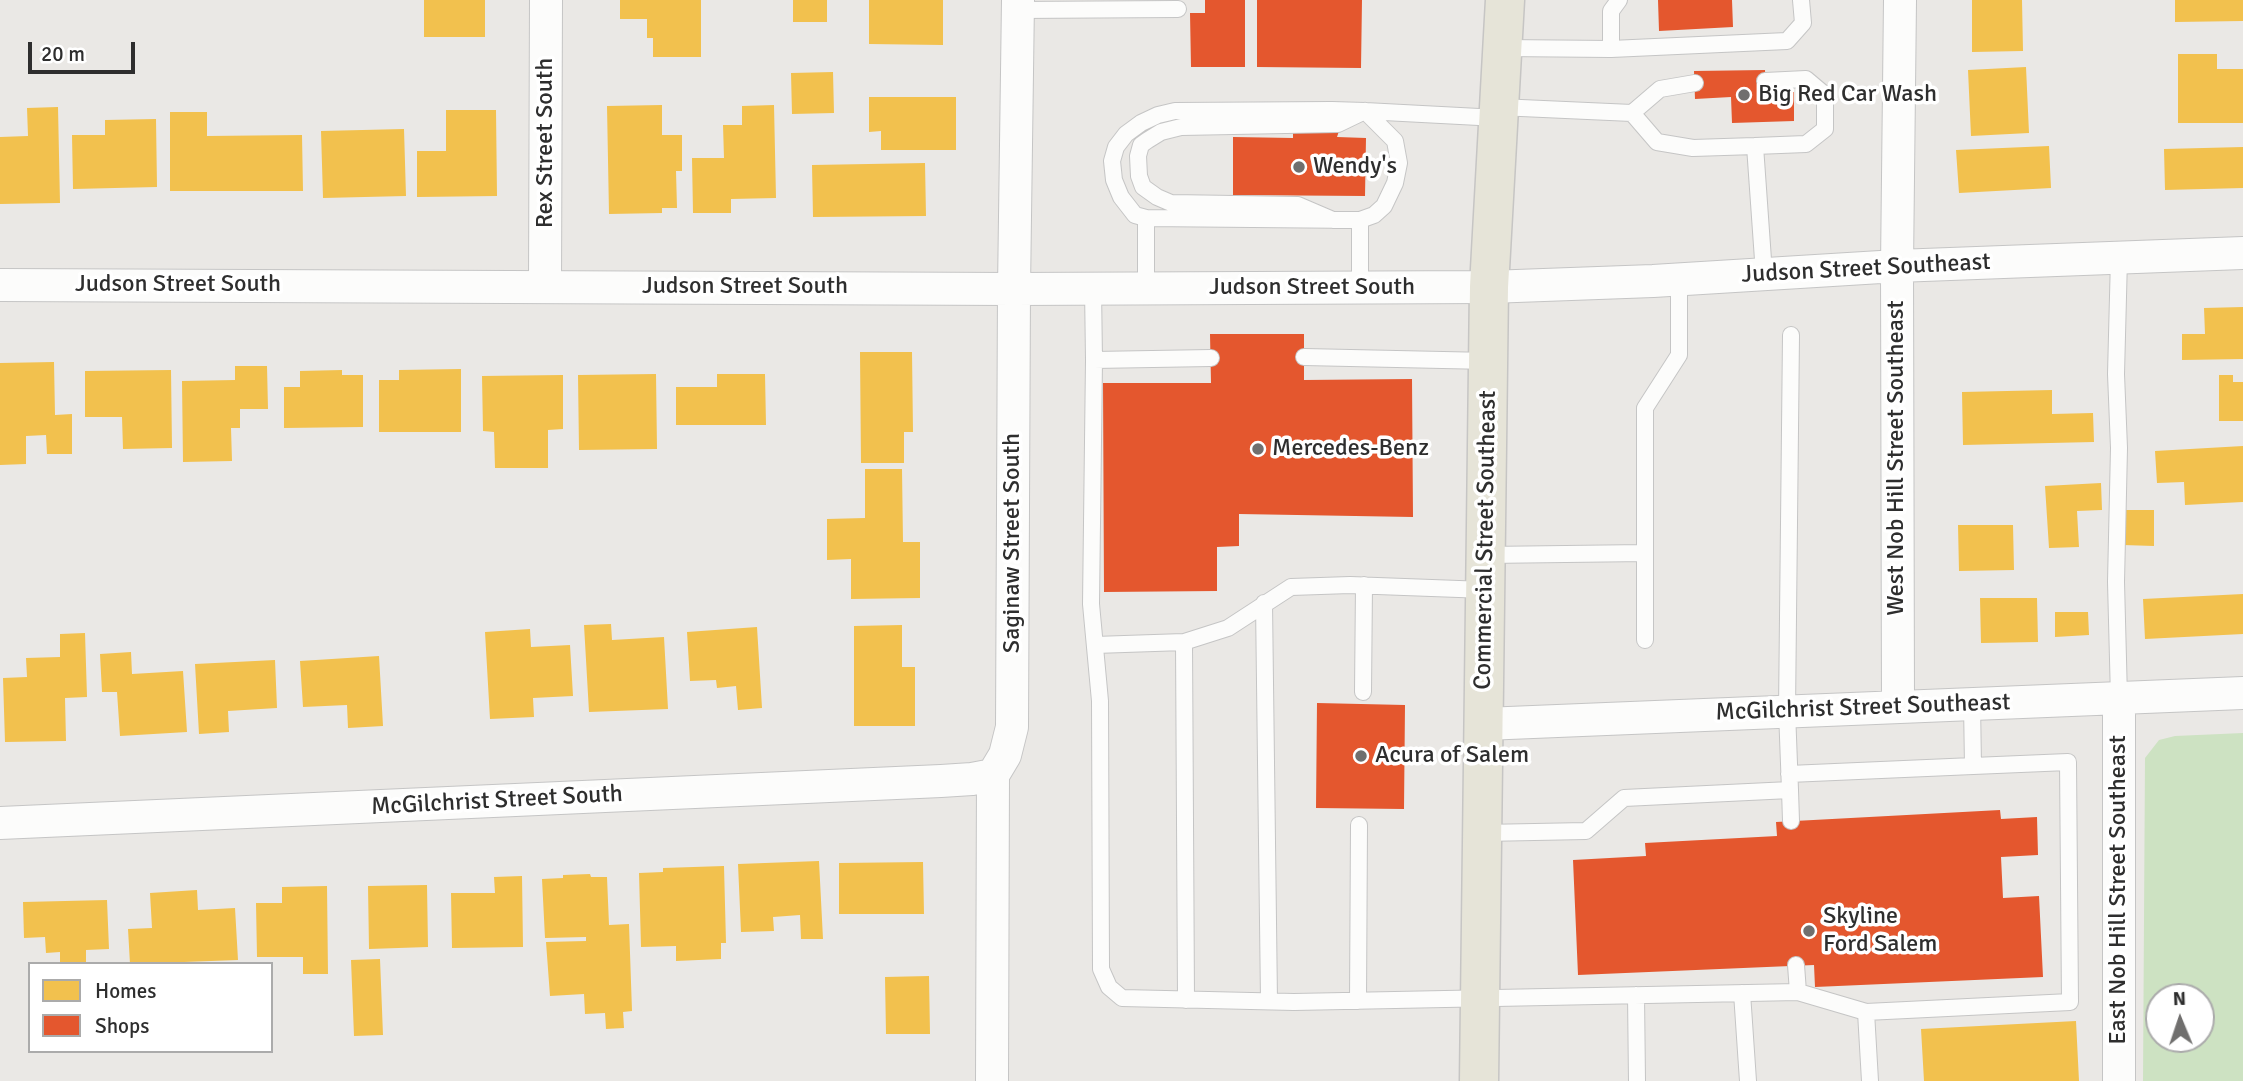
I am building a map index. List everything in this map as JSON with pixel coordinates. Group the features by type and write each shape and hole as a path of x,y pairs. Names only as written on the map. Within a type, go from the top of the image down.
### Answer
{"main road":[{"name":"Commercial Street Southeast","path":"1479,1081 1489,287 1505,0"}],"street":[{"name":"Rex Street South","path":"545,286 546,0"},
{"name":"West Nob Hill Street Southeast","path":"1898,707 1897,266 1900,0"},
{"name":"Saginaw Street South","path":"992,1081 993,775 1005,755 1012,727 1018,5"},
{"name":"Judson Street Southeast","path":"1489,287 1765,275 1897,266 2243,253"},
{"name":"Judson Street South","path":"0,285 1014,289 1489,287"},
{"name":"McGilchrist Street Southeast","path":"1484,724 2243,693"},
{"name":"East Nob Hill Street Southeast","path":"2119,698 2119,1081"},
{"name":"McGilchrist Street South","path":"0,823 972,779 993,775"}],"lane":[{"path":"1611,50 1611,11 1619,0"},
{"path":"1503,48 1611,50 1787,41 1803,23 1801,0"},
{"path":"1018,5 1178,9"},
{"path":"1632,113 1657,142 1693,148 1806,144 1825,129 1825,95 1806,79 1765,81"},
{"path":"1365,111 1395,141 1399,163 1395,183 1384,206 1374,215 1360,220 1146,218 1135,215 1121,197 1114,180 1112,161 1116,148 1126,134 1158,115 1196,110 1365,111 1499,113 1632,113 1660,89 1695,83"},
{"path":"1334,220 1298,205 1171,203 1143,187 1139,176 1138,156 1141,145 1161,132 1181,127 1338,124 1365,111"},
{"path":"1755,146 1765,275"},
{"path":"1146,218 1146,288"},
{"path":"1360,220 1360,287"},
{"path":"2119,258 2116,374 2119,448 2116,582 2119,698"},
{"path":"1645,640 1645,408 1679,355 1679,279"},
{"path":"1093,288 1091,604 1100,701 1101,969 1109,987 1122,998 1269,1002 1798,992 1866,1012 2070,1002 2068,762 1973,766 1624,798 1586,831 1483,833"},
{"path":"1791,335 1787,711 1791,821"},
{"path":"1304,357 1489,361"},
{"path":"1094,360 1211,358"},
{"path":"1095,645 1184,642 1228,628 1291,587 1364,585 1645,553"},
{"path":"1363,692 1364,585"},
{"path":"1264,603 1269,1002"},
{"path":"1184,642 1186,1000"},
{"path":"1972,704 1973,766"},
{"path":"1358,1001 1359,825"},
{"path":"1796,965 1798,992"},
{"path":"1742,993 1748,1081"},
{"path":"1636,995 1637,1081"},
{"path":"1866,1012 1870,1081"}],"green space":[{"path":"2243,733 2243,1081 2143,1081 2145,758 2159,740 2175,736"}],"building: Homes":[{"path":"424,0 485,0 485,37 424,37"},
{"path":"620,0 701,0 701,57 653,57 653,38 647,38 647,19 620,19"},
{"path":"793,0 827,0 827,22 793,22"},
{"path":"869,0 943,0 943,45 869,44"},
{"path":"1972,0 2022,0 2023,51 1972,52"},
{"path":"2175,0 2243,0 2243,21 2175,22"},
{"path":"2178,54 2217,54 2217,69 2243,69 2243,123 2178,123"},
{"path":"2026,67 2029,133 1971,136 1968,70"},
{"path":"833,72 834,113 792,114 791,73"},
{"path":"869,97 956,97 956,150 881,150 881,131 869,132"},
{"path":"662,105 662,135 682,135 682,171 676,171 677,208 662,208 662,213 609,214 607,106"},
{"path":"774,105 776,198 731,199 731,213 693,213 692,158 724,158 723,125 742,125 742,106"},
{"path":"58,107 60,203 0,204 0,137 28,136 27,108"},
{"path":"446,110 496,110 497,196 417,197 417,151 446,151"},
{"path":"170,112 207,112 207,136 302,135 303,191 170,191"},
{"path":"156,119 157,187 73,189 72,135 105,135 105,120"},
{"path":"404,129 406,196 323,198 321,131"},
{"path":"2049,146 2051,188 1959,193 1956,150"},
{"path":"2243,147 2243,188 2165,190 2164,149"},
{"path":"925,163 926,216 813,217 812,165"},
{"path":"2243,307 2243,359 2182,360 2182,334 2205,334 2204,308"},
{"path":"860,352 912,352 913,432 904,432 904,463 861,463"},
{"path":"54,362 55,415 72,414 72,454 47,454 46,435 26,436 26,464 0,465 0,363"},
{"path":"235,366 267,366 268,409 240,409 240,428 231,428 232,461 183,462 182,381 235,380"},
{"path":"461,369 461,432 379,432 379,380 399,380 399,370"},
{"path":"171,370 172,448 123,449 122,417 85,417 85,371"},
{"path":"342,370 342,375 363,375 363,427 284,428 284,387 300,387 300,371"},
{"path":"656,374 657,449 579,450 578,375"},
{"path":"717,374 765,374 766,425 676,425 676,387 717,387"},
{"path":"563,375 563,429 548,430 548,468 495,468 494,432 483,431 482,376"},
{"path":"2219,375 2233,375 2233,382 2243,382 2243,421 2219,421"},
{"path":"2052,390 2052,414 2093,413 2094,442 1963,445 1962,392"},
{"path":"2243,446 2243,502 2185,505 2184,482 2157,483 2155,451"},
{"path":"865,469 902,469 903,542 920,542 920,598 851,599 851,559 827,560 827,519 865,518"},
{"path":"2101,483 2102,510 2077,511 2079,547 2049,548 2045,486"},
{"path":"2124,510 2154,510 2154,546 2123,545"},
{"path":"1958,525 2013,525 2014,570 1959,571"},
{"path":"2243,594 2243,634 2145,639 2143,599"},
{"path":"1980,598 2037,598 2038,642 1981,643"},
{"path":"2055,612 2088,612 2089,635 2055,637"},
{"path":"611,624 612,640 664,637 668,709 589,712 584,625"},
{"path":"902,625 902,667 915,667 915,726 854,726 854,626"},
{"path":"757,627 762,708 738,710 736,686 717,688 716,680 690,681 687,632"},
{"path":"530,629 531,647 570,645 573,696 533,698 534,717 490,719 485,632"},
{"path":"85,633 87,697 65,698 66,741 5,742 3,678 27,677 26,658 60,657 60,634"},
{"path":"131,652 132,674 183,671 187,732 120,736 117,692 102,692 100,654"},
{"path":"379,656 383,726 348,728 347,705 303,707 300,661"},
{"path":"275,660 277,708 228,711 229,732 199,734 195,664"},
{"path":"819,861 823,939 801,939 800,915 773,917 774,931 741,932 738,864"},
{"path":"923,862 924,914 839,914 839,863"},
{"path":"724,866 726,943 721,943 721,959 676,961 676,946 641,947 639,873 663,872 663,868"},
{"path":"590,874 591,877 607,877 609,925 629,924 632,1011 623,1012 624,1028 606,1029 605,1013 585,1014 584,994 550,996 546,942 586,941 586,937 545,938 542,879"},
{"path":"522,876 523,947 452,948 451,893 495,893 494,877"},
{"path":"427,885 428,947 369,949 368,886"},
{"path":"327,886 328,974 303,974 303,957 257,957 256,903 282,903 282,887"},
{"path":"197,890 198,910 235,908 238,960 130,962 128,929 152,928 150,893"},
{"path":"107,900 109,949 86,950 86,962 60,962 60,952 46,953 45,937 24,938 23,902"},
{"path":"380,959 383,1035 354,1036 351,960"},
{"path":"929,976 930,1034 886,1034 885,977"},
{"path":"2076,1021 2079,1081 1924,1081 1921,1029"}],"building: Shops":[{"path":"1205,0 1245,0 1245,67 1191,67 1190,13 1205,13"},
{"path":"1257,0 1362,0 1361,68 1257,67"},
{"path":"1658,0 1732,0 1733,27 1659,31"},
{"name":"Big Red Car Wash","path":"1765,70 1766,93 1794,92 1794,121 1732,123 1731,97 1695,99 1694,71"},
{"name":"Wendy's","path":"1293,131 1339,131 1337,137 1366,138 1365,196 1233,195 1233,137 1293,138"},
{"name":"Mercedes-Benz","path":"1210,334 1304,334 1304,380 1412,379 1413,517 1239,514 1239,546 1217,547 1217,591 1104,592 1103,383 1211,383"},
{"name":"Acura of Salem","path":"1317,703 1405,705 1404,809 1316,808"},
{"name":"Skyline Ford Salem","path":"2000,810 2001,819 2037,817 2038,855 2001,857 2003,898 2039,896 2043,977 1815,987 1814,965 1578,975 1573,860 1646,856 1645,843 1777,836 1776,822"}],"place":[{"name":"Big Red Car Wash","path":"1744,95"},
{"name":"Wendy's","path":"1299,167"},
{"name":"Mercedes-Benz","path":"1258,449"},
{"name":"Acura of Salem","path":"1361,756"},
{"name":"Skyline Ford Salem","path":"1809,931"}]}
